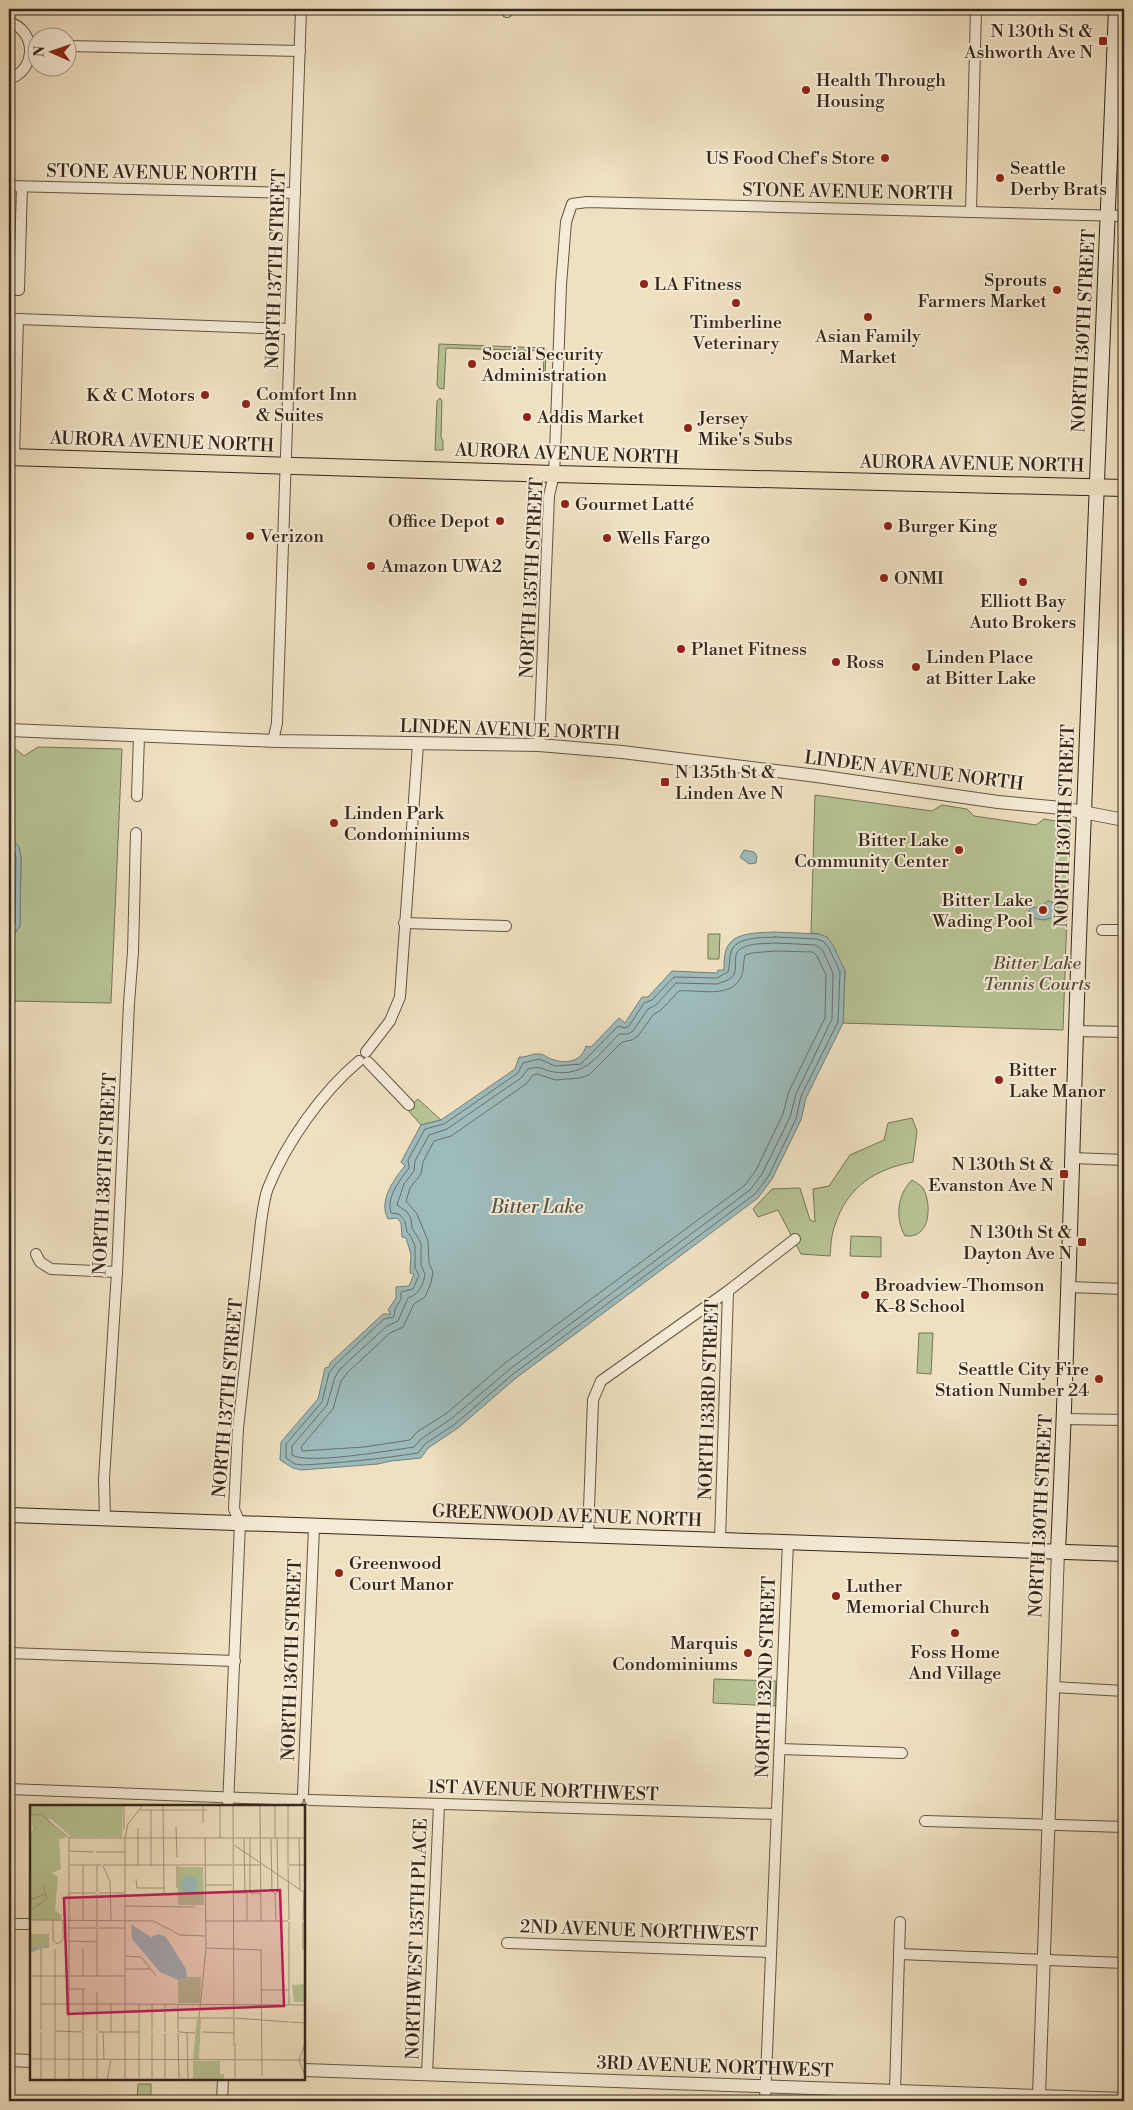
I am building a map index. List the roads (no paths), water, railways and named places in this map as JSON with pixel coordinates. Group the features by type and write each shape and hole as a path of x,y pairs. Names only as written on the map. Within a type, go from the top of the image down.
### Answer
{"highway":[{"name":"AURORA AVENUE NORTH","path":"11,457 554,474 1124,488"}],"main road":[{"name":"NORTH 130TH STREET","path":"1058,1551 1096,487 1116,9"},
{"name":"GREENWOOD AVENUE NORTH","path":"9,1515 1124,1554"}],"street":[{"name":"NORTH 137TH STREET","path":"273,741 277,723 301,9"},
{"path":"971,212 976,9"},
{"path":"9,22 20,27 28,37"},
{"path":"78,46 300,51"},
{"path":"9,80 19,74 28,63"},
{"name":"STONE AVENUE NORTH","path":"9,186 295,193"},
{"path":"14,290 22,187"},
{"name":"STONE AVENUE NORTH","path":"572,204 587,202 1124,216"},
{"name":"NORTH 135TH STREET","path":"539,745 549,496 554,474 561,285 566,222 572,204"},
{"path":"11,457 13,345 18,320 290,329"},
{"name":"LINDEN AVENUE NORTH","path":"9,730 273,741 539,745 622,752 817,776 998,802 1062,808 1124,820"},
{"path":"137,796 139,736"},
{"name":"NORTH 137TH STREET","path":"228,1802 240,1523 234,1509 238,1428 260,1230 267,1190 278,1166 314,1110 342,1076 365,1058 382,1035 397,1008 400,997 418,744"},
{"name":"NORTH 138TH STREET","path":"105,1518 104,1479 117,1272 134,929 136,832"},
{"path":"404,923 506,926"},
{"path":"1102,930 1124,930"},
{"path":"1076,1030 1124,1032"},
{"path":"365,1058 409,1105"},
{"path":"1072,1158 1124,1160"},
{"path":"588,1536 594,1400 598,1386 605,1377 728,1291 795,1239"},
{"path":"36,1254 40,1262 51,1269 117,1272"},
{"path":"1068,1287 1124,1289"},
{"name":"NORTH 133RD STREET","path":"720,1540 728,1291"},
{"path":"1064,1419 1124,1420"},
{"name":"NORTH 136TH STREET","path":"303,1801 314,1527"},
{"name":"NORTH 132ND STREET","path":"765,2101 788,1542"},
{"name":"NORTH 130TH STREET","path":"1039,2099 1058,1551"},
{"path":"9,1653 235,1661"},
{"path":"1053,1687 1124,1691"},
{"path":"780,1749 902,1753"},
{"name":"1ST AVENUE NORTHWEST","path":"9,1789 228,1802 303,1801 776,1814"},
{"name":"NORTHWEST 135TH PLACE","path":"427,2074 439,1805"},
{"path":"926,1821 1124,1828"},
{"path":"895,2091 900,1922"},
{"path":"9,1924 30,1924"},
{"name":"2ND AVENUE NORTHWEST","path":"507,1943 770,1952"},
{"path":"899,1954 1124,1963"},
{"path":"9,2060 30,2061"},
{"name":"3RD AVENUE NORTHWEST","path":"305,2070 895,2091 1039,2099 1124,2099"},
{"path":"222,2080 222,2101"}],"water":[{"path":"9,835 19,847 21,857 20,926 9,941"},
{"path":"744,850 754,852 757,856 756,863 749,864 740,857"},
{"name":"Bitter Lake Wading Pool","path":"1048,901 1056,903 1058,907 1056,917 1043,920 1028,917 1030,908 1040,907"},
{"name":"Bitter Lake","path":"775,932 819,934 827,937 833,945 845,971 843,1023 806,1098 801,1120 772,1179 758,1198 516,1378 458,1428 428,1448 421,1458 378,1464 301,1470 293,1468 280,1460 281,1442 318,1399 325,1368 329,1367 330,1363 383,1314 391,1314 388,1310 396,1298 396,1287 409,1286 414,1274 410,1273 411,1254 406,1238 402,1237 401,1223 397,1218 388,1219 385,1205 392,1184 405,1166 401,1162 421,1125 441,1120 515,1069 519,1057 539,1054 564,1062 578,1058 586,1046 591,1047 619,1018 625,1023 642,997 648,997 672,971 717,973 718,970 724,970 726,950 734,939 747,934"}],"place":[{"name":"N 130th St & Ashworth Ave N","path":"1103,41"},
{"name":"Health Through Housing","path":"806,90"},
{"name":"US Food Chef's Store","path":"885,158"},
{"name":"Seattle Derby Brats","path":"1000,178"},
{"name":"LA Fitness","path":"644,284"},
{"name":"Sprouts Farmers Market","path":"1057,290"},
{"name":"Timberline Veterinary","path":"736,303"},
{"name":"Asian Family Market","path":"868,317"},
{"name":"Social Security Administration","path":"472,364"},
{"name":"K & C Motors","path":"205,395"},
{"name":"Comfort Inn & Suites","path":"246,404"},
{"name":"Addis Market","path":"527,417"},
{"name":"Jersey Mike's Subs","path":"688,428"},
{"name":"Gourmet Latté","path":"565,504"},
{"name":"Office Depot","path":"500,521"},
{"name":"Burger King","path":"888,526"},
{"name":"Verizon","path":"250,536"},
{"name":"Wells Fargo","path":"607,538"},
{"name":"Amazon UWA2","path":"371,566"},
{"name":"ONMI","path":"884,578"},
{"name":"Elliott Bay Auto Brokers","path":"1023,582"},
{"name":"Planet Fitness","path":"681,649"},
{"name":"Ross","path":"836,662"},
{"name":"Linden Place at Bitter Lake","path":"916,667"},
{"name":"N 135th St & Linden Ave N","path":"665,782"},
{"name":"Linden Park Condominiums","path":"334,823"},
{"name":"Bitter Lake Community Center","path":"959,850"},
{"name":"Bitter Lake Wading Pool","path":"1043,910"},
{"name":"Bitter Lake Manor","path":"999,1080"},
{"name":"N 130th St & Evanston Ave N","path":"1064,1174"},
{"name":"N 130th St & Dayton Ave N","path":"1082,1242"},
{"name":"Broadview-Thomson K-8 School","path":"865,1295"},
{"name":"Seattle City Fire Station Number 24","path":"1099,1379"},
{"name":"Greenwood Court Manor","path":"339,1573"},
{"name":"Luther Memorial Church","path":"836,1596"},
{"name":"Foss Home And Village","path":"955,1633"},
{"name":"Marquis Condominiums","path":"748,1653"}],"park label":[{"name":"Bitter Lake Tennis Courts","path":"1037,973"}]}
